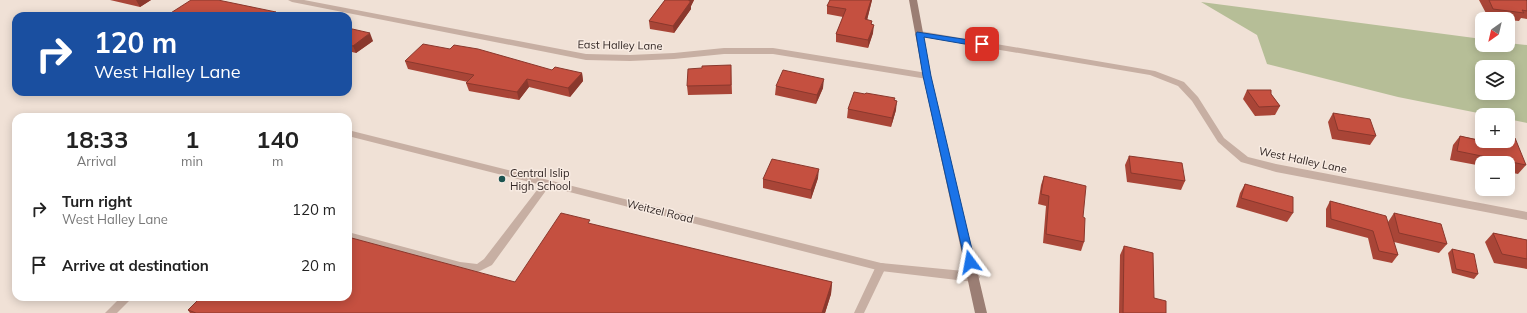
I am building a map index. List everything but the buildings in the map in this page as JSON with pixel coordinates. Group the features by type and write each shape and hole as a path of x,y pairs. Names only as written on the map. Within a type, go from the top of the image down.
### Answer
{"main road":[{"path":"912,0 920,34 927,76 981,313"}],"street":[{"name":"East Halley Lane","path":"292,0 586,57 630,58 674,56 724,51 773,51 927,76"},
{"name":"West Halley Lane","path":"920,34 1152,74 1181,84 1195,98 1221,140 1245,160 1276,168 1527,216"},
{"name":"Weitzel Road","path":"352,134 881,267 974,277"}],"lane":[{"path":"352,237 460,266 478,268 488,262 548,183"},
{"path":"859,313 881,267"},
{"path":"110,313 124,301"}],"green space":[{"path":"1201,2 1475,38 1475,52 1515,52 1515,44 1527,45 1527,123 1515,120 1515,108 1475,108 1475,112 1398,97 1267,64 1257,35"}],"place":[{"name":"Central Islip High School","path":"502,179"}],"route":[{"path":"970,262 927,76 920,34 982,44"}]}
